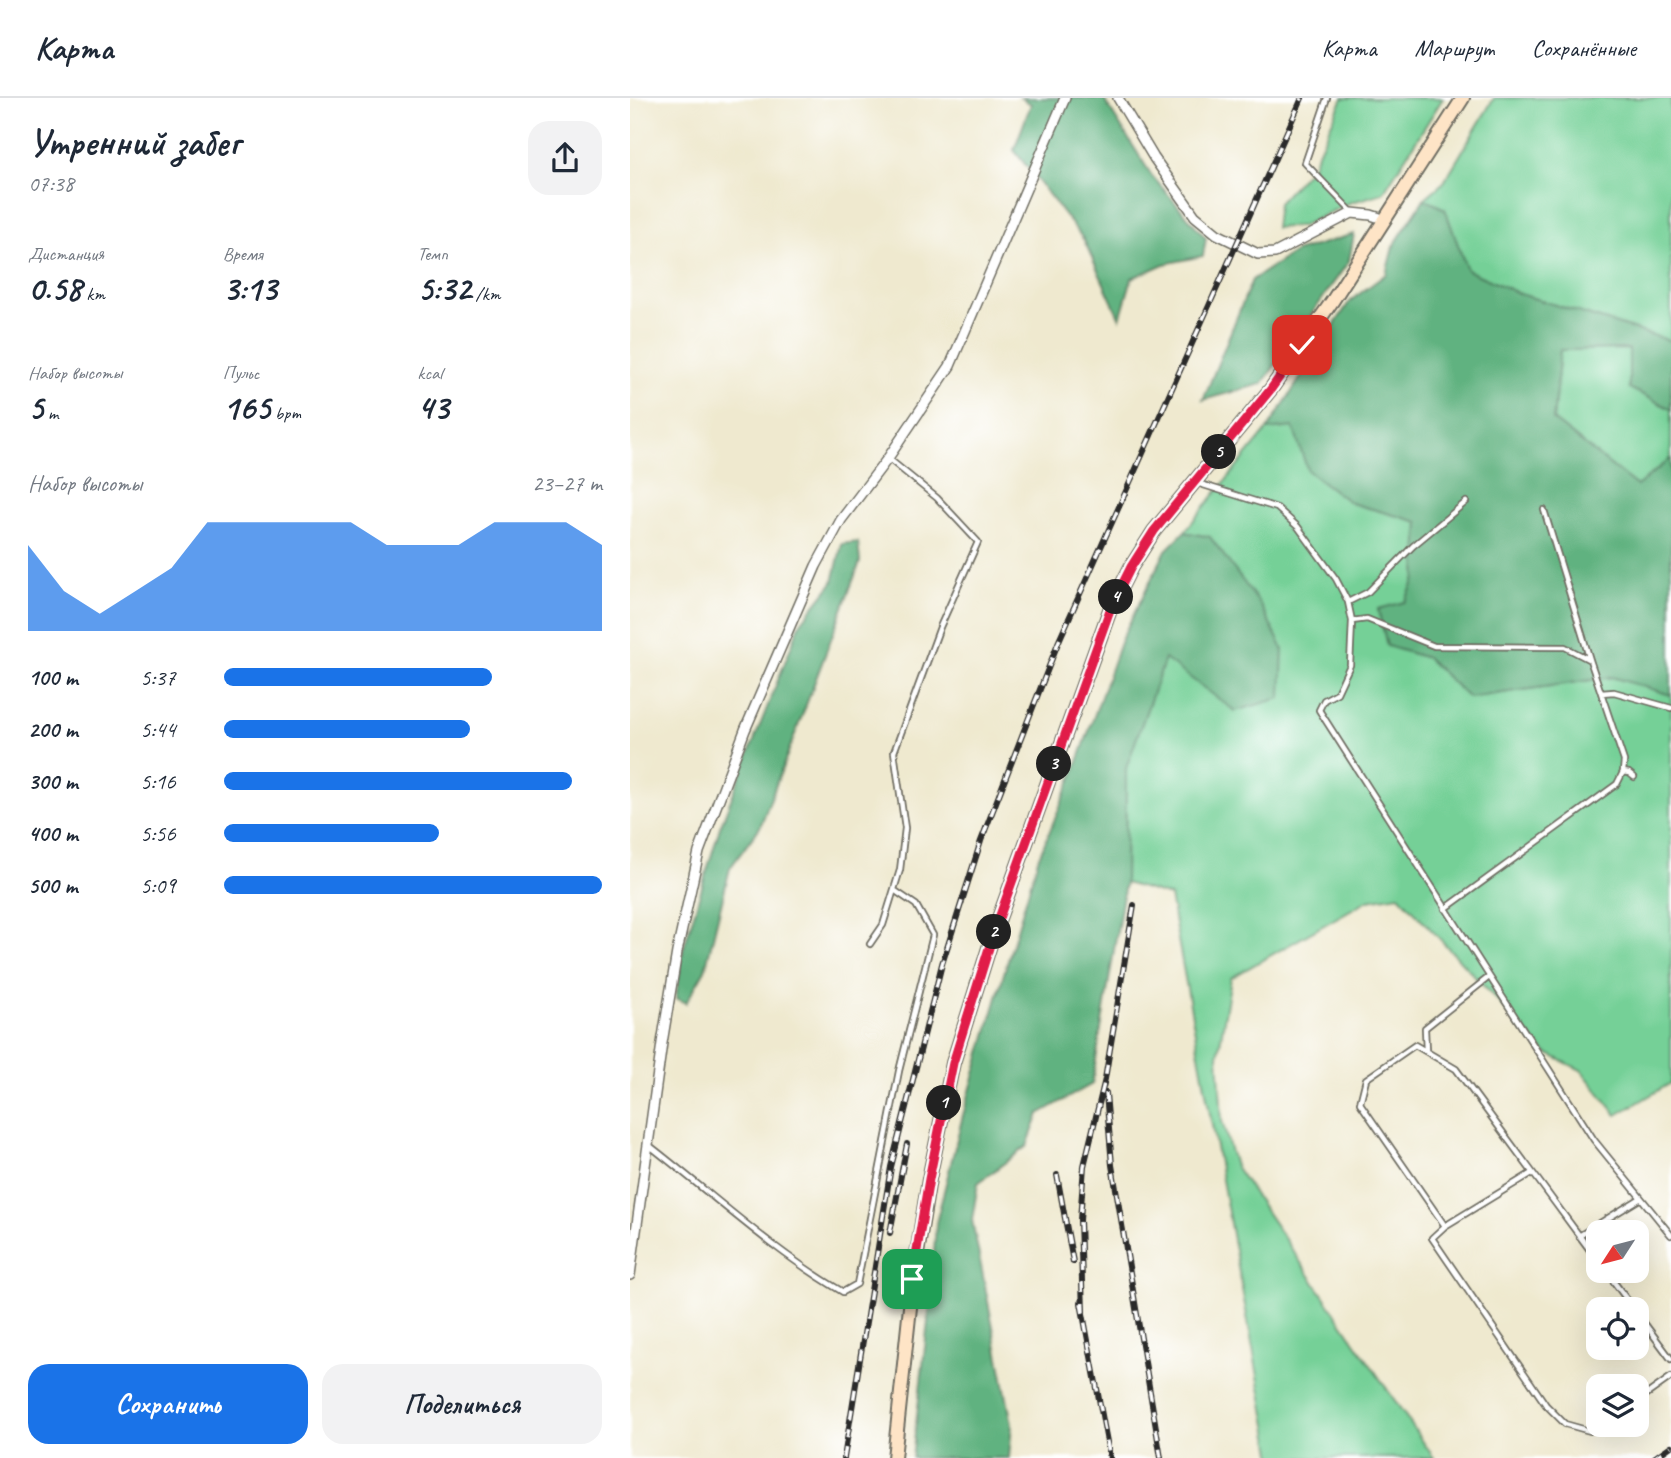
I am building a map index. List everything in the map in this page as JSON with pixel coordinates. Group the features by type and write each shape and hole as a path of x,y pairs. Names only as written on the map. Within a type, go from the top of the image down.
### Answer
{"main road":[{"path":"894,1458 912,1279 929,1179 957,1050 994,932 1111,607 1131,567 1154,531 1271,389 1335,298 1463,98"}],"street":[{"path":"630,1275 654,1093 675,965 699,852 745,730 816,566 841,520 888,458 950,366 1065,98"},
{"path":"1118,98 1154,158 1195,216 1217,234 1258,254 1275,253 1352,213 1386,220"}],"lane":[{"path":"1327,98 1306,163 1352,213"},
{"path":"870,944 883,925 900,870 905,828 894,752 940,627 978,542 937,498 888,458"},
{"path":"1194,482 1277,508 1298,527 1336,579 1348,602 1352,621 1350,665 1337,693 1324,700 1320,710 1594,1140 1671,1234"},
{"path":"1348,602 1368,592 1413,546 1466,502"},
{"path":"1445,909 1617,784 1623,772 1625,761 1590,660 1545,510"},
{"path":"1352,621 1367,619 1434,646 1565,647 1590,660"},
{"path":"1601,694 1614,692 1671,708"},
{"path":"1623,772 1634,777"},
{"path":"649,1145 729,1211 815,1276 843,1292 857,1284 899,1071 933,935 916,905 894,890"},
{"path":"1426,1051 1425,1028 1489,977"},
{"path":"1445,1226 1360,1103 1366,1079 1415,1045 1456,1069 1586,1245"},
{"path":"1532,1173 1445,1226 1432,1238 1546,1405 1565,1424 1586,1430"},
{"path":"1579,1236 1641,1198"},
{"path":"1649,1329 1671,1359"},
{"path":"1649,1393 1671,1377"}],"green space":[{"path":"1021,98 1103,98 1152,176 1206,238 1203,256 1164,264 1132,278 1120,319 1084,240 1014,150 1031,104"},
{"path":"1343,98 1443,98 1383,193 1349,203 1302,226 1275,228 1278,203 1311,168"},
{"path":"1494,98 1671,98 1671,341 1520,294 1467,270 1445,209 1424,199 1444,182"},
{"path":"1424,199 1445,209 1467,270 1520,294 1671,341 1671,409 1629,388 1629,349 1560,350 1553,420 1637,486 1671,458 1671,695 1612,677 1469,698 1427,658 1387,646 1378,609 1405,602 1416,578 1419,522 1351,503 1308,471 1293,427 1267,430 1350,301 1386,274 1393,247"},
{"path":"1354,234 1349,261 1262,384 1203,400 1252,280 1295,252"},
{"path":"1629,349 1629,388 1671,409 1671,458 1637,486 1553,420 1560,350"},
{"path":"1293,427 1308,471 1351,503 1419,522 1416,578 1405,603 1378,610 1388,646 1427,658 1469,698 1612,677 1671,695 1671,1083 1617,1115 1581,1070 1546,1053 1399,895 1368,900 1231,978 1218,1056 1222,1121 1235,1166 1434,1458 1273,1458 1170,896 1125,883 1126,768 1165,658 1235,710 1210,537 1184,532 1267,430"},
{"path":"1184,532 1210,537 1260,604 1283,649 1281,698 1235,711 1165,659 1126,768 1125,883 1092,1084 1039,1114 1027,1146 978,1183 972,1220 1012,1424 1009,1458 912,1458 931,1296 936,1223 963,1115 1002,980 1038,859 1074,773 1121,640 1166,550"},
{"path":"858,542 860,562 760,827 730,868 705,970 686,1003 676,998 683,950 720,827 800,624 833,582 842,544"}],"railway":[{"path":"844,1458 891,1167 942,964 981,841 1058,643 1302,98"},
{"path":"1083,1312 1080,1220 1084,1166 1105,1079 1134,905"},
{"path":"1106,1093 1112,1165 1161,1458"},
{"path":"890,1233 907,1144"},
{"path":"1057,1175 1073,1262"},
{"path":"1081,1303 1110,1458"},
{"path":"1654,1458 1671,1446"}],"route":[{"path":"912,1279 953,1063 994,932 1111,607 1131,567 1154,531 1271,389 1302,345"}]}
